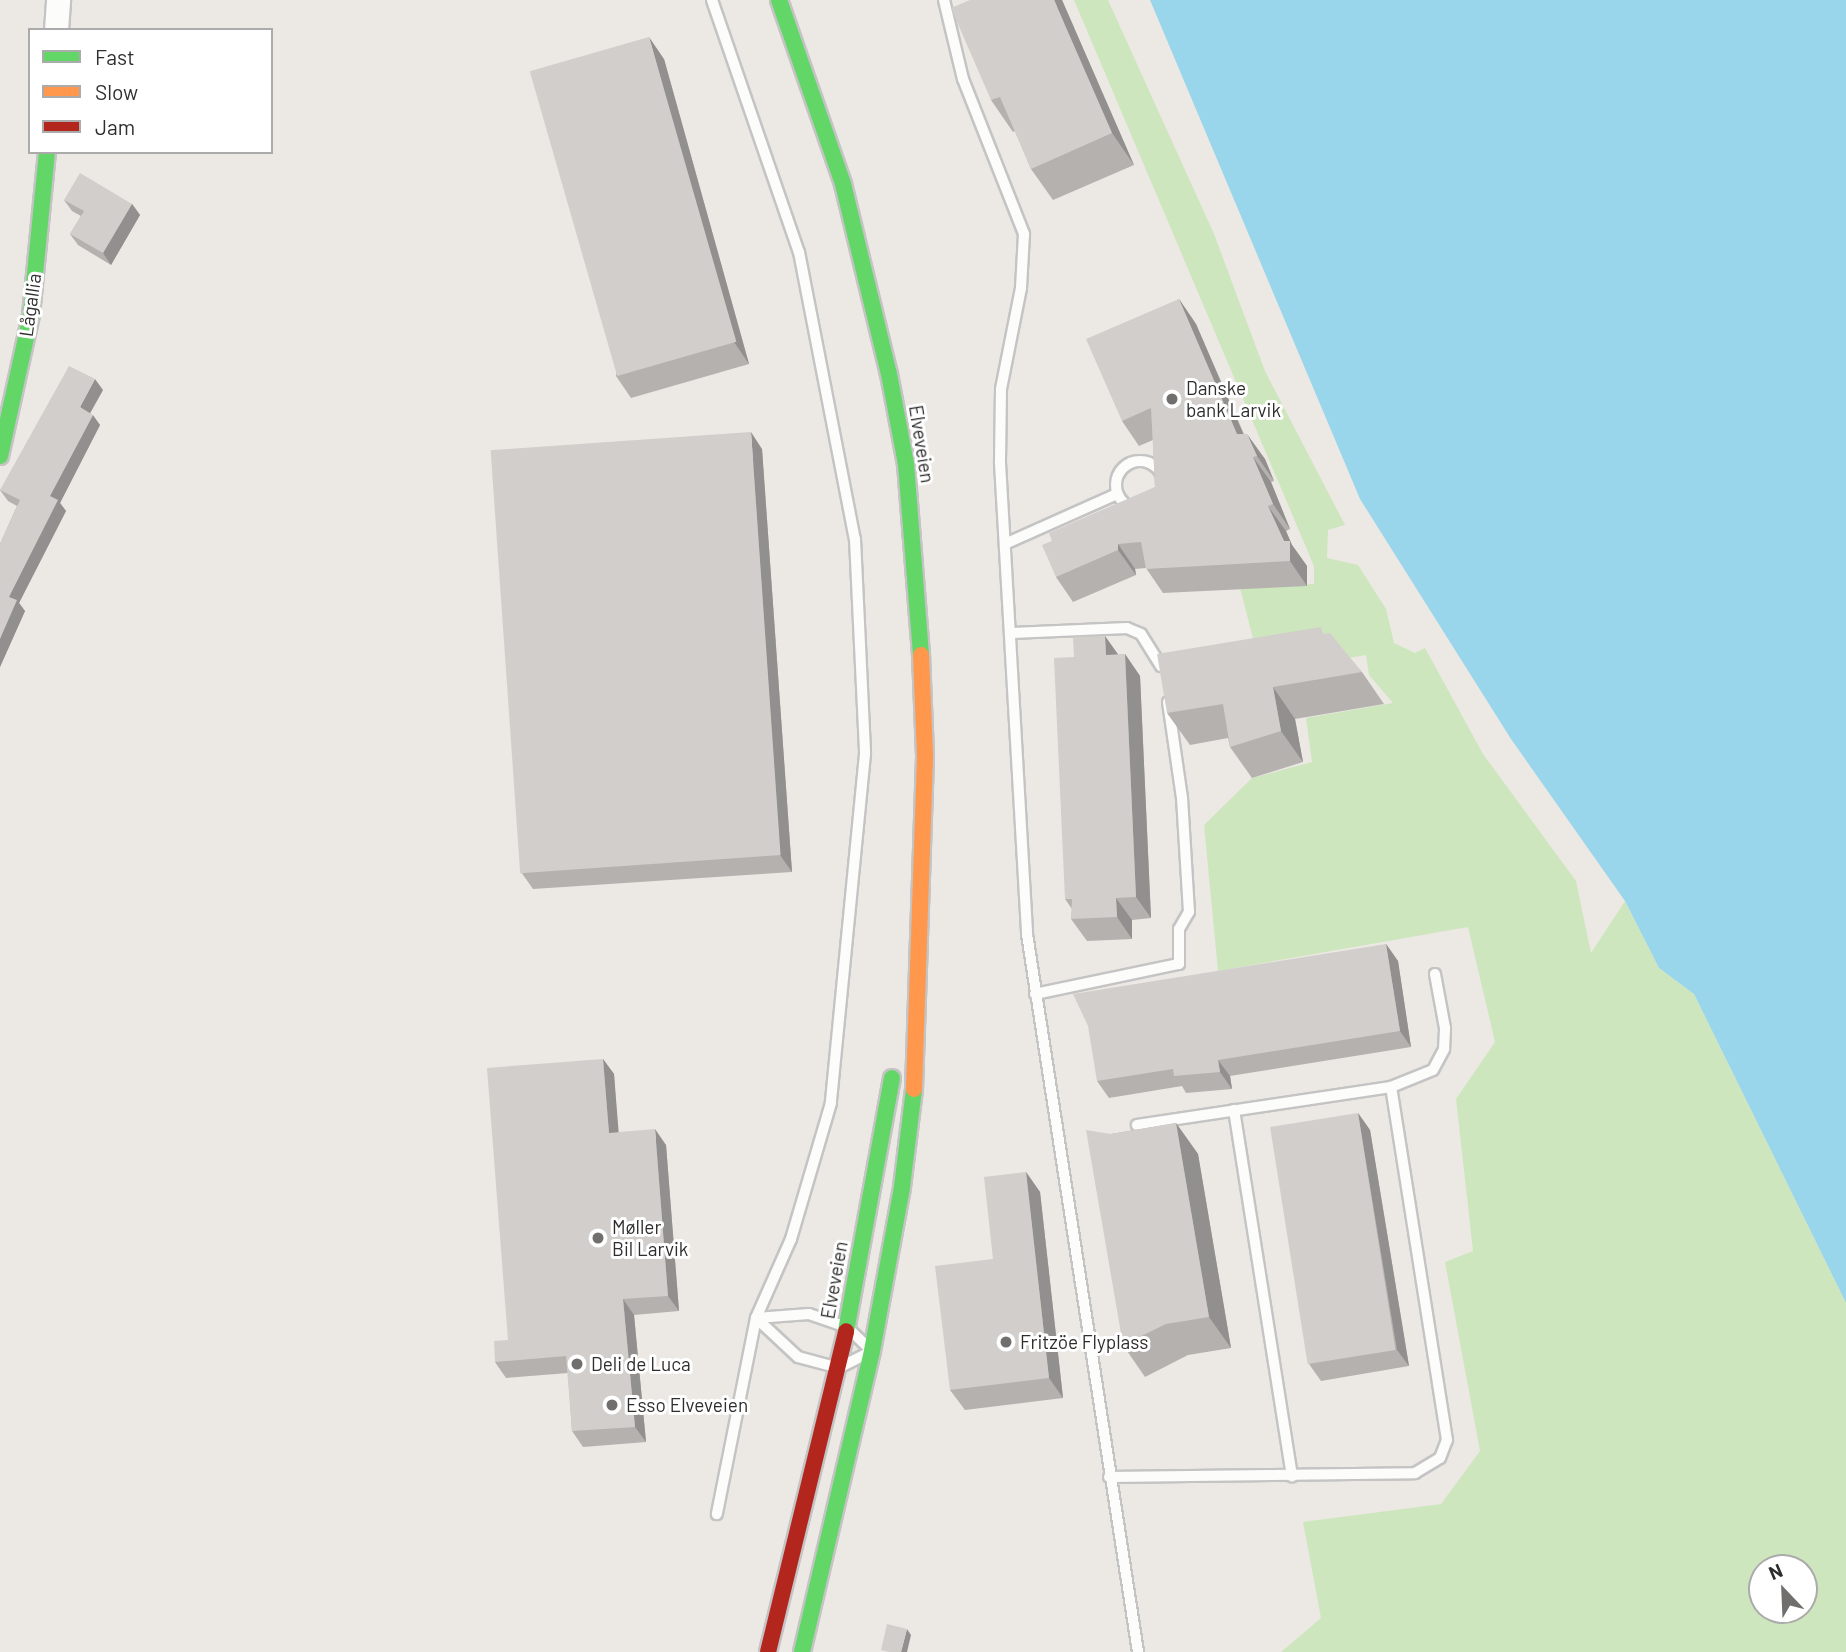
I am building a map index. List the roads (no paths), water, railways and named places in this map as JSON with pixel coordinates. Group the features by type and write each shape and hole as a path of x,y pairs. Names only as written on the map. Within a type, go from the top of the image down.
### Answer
{"main road":[{"name":"Elveveien","path":"779,0 843,184 872,292 905,464 922,660 918,1058 902,1187 872,1351 802,1652"},
{"name":"Lågallia","path":"0,456 31,315 47,154"},
{"name":"Elveveien","path":"768,1652 839,1368 920,910"}],"street":[{"path":"56,28 58,0"}],"lane":[{"path":"712,0 802,265 855,539 866,754 831,1103 791,1239 755,1318 717,1514"},
{"path":"944,0 963,79 1024,234 1021,288 1001,389 1000,463 1007,543 1027,934 1138,1652"},
{"path":"1136,461 1147,461 1162,475 1161,496 1143,509 1123,503 1117,494 1118,473 1136,461"},
{"path":"1007,543 1117,494"},
{"path":"1012,633 1127,628 1141,634 1156,651 1163,670 1182,798 1189,912 1179,929 1179,964 1035,995"},
{"path":"1137,1125 1391,1087 1433,1070 1444,1049 1445,1028 1435,974"},
{"path":"1109,1478 1415,1473 1440,1458 1447,1440 1391,1087"},
{"path":"1234,1110 1292,1476"},
{"path":"809,1314 847,1327 872,1351 839,1368 797,1357 755,1318 809,1314"}],"water":[{"path":"1150,0 1846,0 1846,1303 1694,994 1659,968 1625,901 1511,739 1360,499"}],"place":[{"name":"Danske bank Larvik","path":"1172,399"},
{"name":"Møller Bil Larvik","path":"598,1238"},
{"name":"Fritzöe Flyplass","path":"1006,1342"},
{"name":"Deli de Luca","path":"577,1364"},
{"name":"Esso Elveveien","path":"612,1405"}]}
